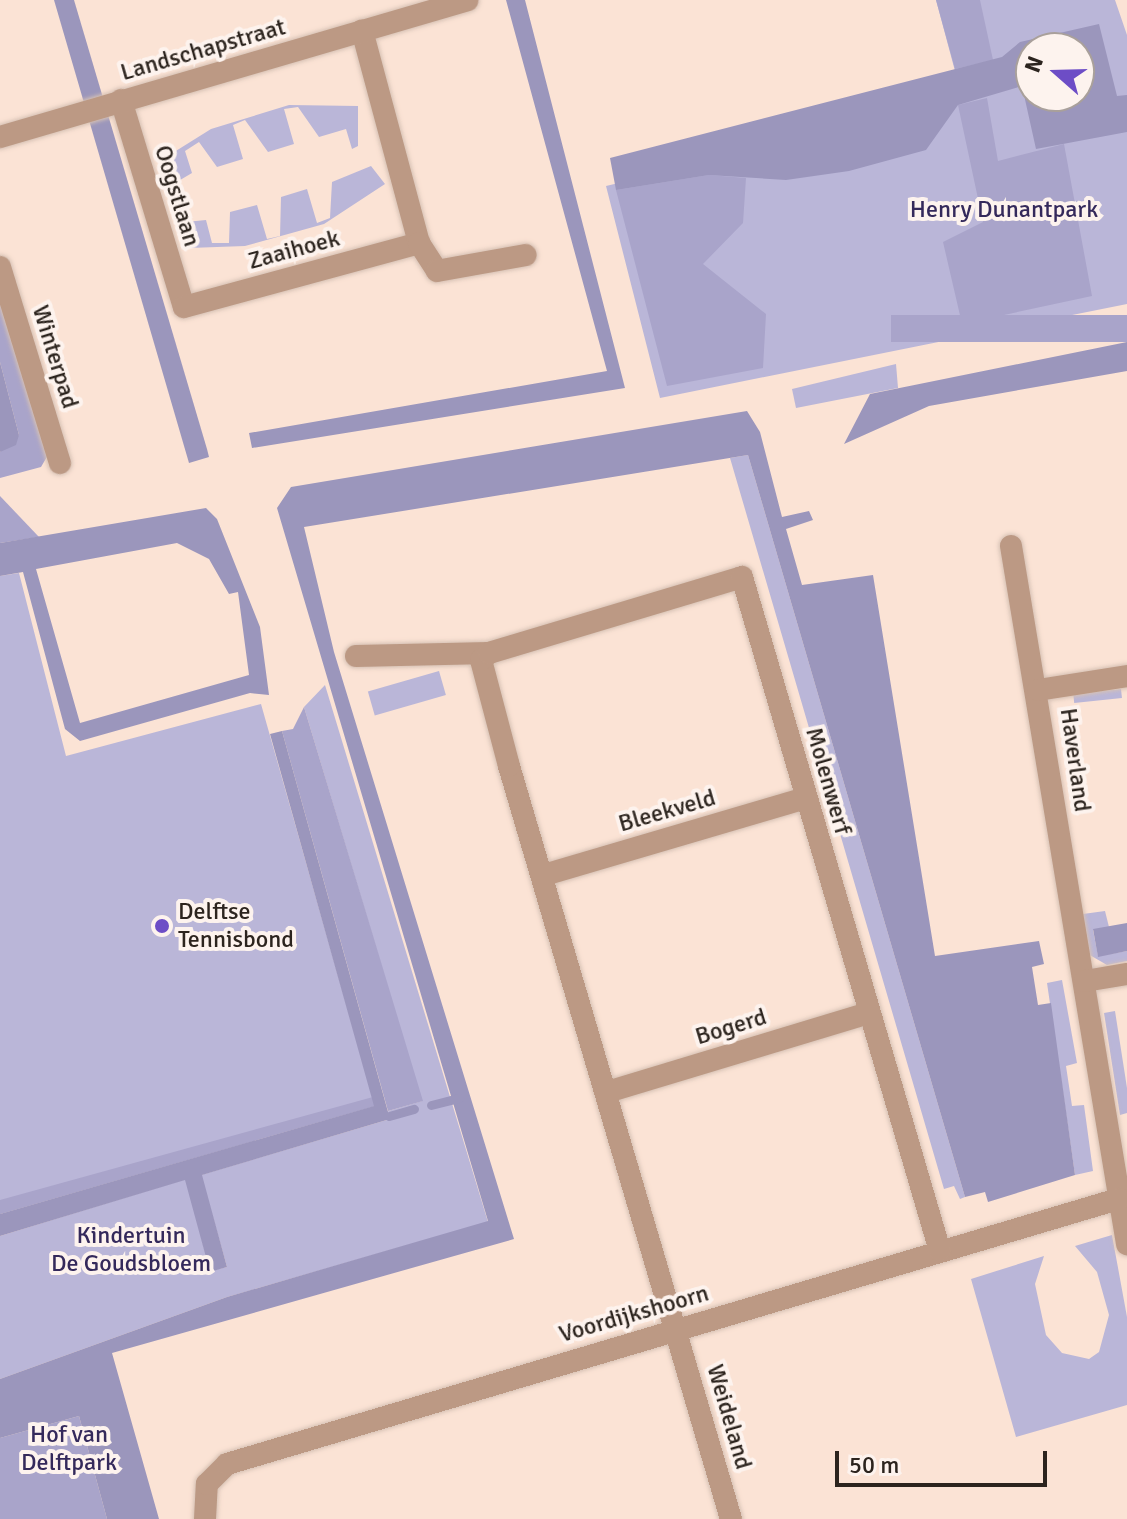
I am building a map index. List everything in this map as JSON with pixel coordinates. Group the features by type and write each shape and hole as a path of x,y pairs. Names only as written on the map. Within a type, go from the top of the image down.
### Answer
{"street":[{"name":"Landschapstraat","path":"0,137 467,0"},
{"path":"362,31 419,243 437,271 526,255"},
{"name":"Oogstlaan","path":"116,102 184,307"},
{"name":"Zaaihoek","path":"184,307 419,243"},
{"name":"Winterpad","path":"0,267 60,463"},
{"name":"Haverland","path":"1011,546 1038,690 1127,1244"},
{"name":"Molenwerf","path":"356,656 489,653 742,577 940,1251"},
{"path":"489,653 481,660 677,1329"},
{"path":"1038,690 1127,676"},
{"name":"Bleekveld","path":"544,875 805,798"},
{"path":"1085,981 1127,974"},
{"name":"Bogerd","path":"607,1092 869,1013"},
{"name":"Voordijkshoorn","path":"205,1519 207,1484 227,1464 1118,1199"},
{"name":"Weideland","path":"677,1329 731,1519"}],"green space":[{"name":"Henry Dunantpark","path":"936,0 1115,0 1127,35 1127,304 660,398 606,186 963,101"},
{"path":"936,0 980,0 993,60 955,69"},
{"path":"987,98 998,161 1064,144 1092,296 962,324 943,242 983,222 958,105"},
{"path":"289,105 358,106 358,146 352,149 346,129 319,137 298,107 284,109 294,144 268,152 245,120 233,125 243,159 217,167 199,142 185,151 192,173 175,183 163,159 211,129"},
{"path":"371,166 385,184 324,224 245,246 189,248 186,222 206,220 212,243 229,243 230,212 257,205 267,239 280,236 281,197 307,189 317,223 330,218 332,182"},
{"path":"709,175 746,178 743,223 703,264 766,314 763,368 667,386 616,190"},
{"path":"0,291 48,455 41,467 0,478 0,452 19,435 0,362"},
{"path":"891,315 1127,315 1127,342 891,342"},
{"path":"896,364 898,388 796,408 792,389"},
{"path":"748,455 965,1197 960,1199 954,1186 944,1189 730,458"},
{"path":"0,496 39,537 0,543"},
{"name":"Delftse Tennisbond","path":"19,573 66,756 261,704 375,1106 0,1214 0,576"},
{"path":"439,671 446,695 375,715 368,691"},
{"name":"Kindertuin De Goudsbloem","path":"325,685 488,1222 227,1297 0,1379 0,1236 186,1179 210,1271 227,1267 201,1175 390,1119 388,1111 422,1101 304,707"},
{"path":"1121,689 1122,698 1074,703 1073,694"},
{"path":"304,707 423,1101 388,1111 282,731 293,729"},
{"path":"1105,911 1109,927 1093,930 1098,956 1127,951 1127,961 1107,965 1088,954 1083,914"},
{"path":"1062,980 1077,1063 1066,1066 1072,1106 1084,1105 1093,1171 1075,1175 1047,983"},
{"path":"1115,1011 1127,1088 1127,1113 1120,1115 1104,1013"},
{"path":"373,1097 375,1106 0,1214 0,1200"},
{"path":"1112,1235 1127,1317 1127,1405 1016,1437 971,1279 1044,1256 1035,1284 1046,1335 1062,1353 1089,1359 1099,1352 1109,1315 1097,1272 1075,1246"},
{"name":"Hof van Delftpark","path":"79,1416 107,1519 0,1519 0,1438"}],"shaded area":[{"path":"54,0 74,0 209,457 189,463"},
{"path":"506,0 525,0 625,388 252,448 249,433 607,371"},
{"path":"1099,24 1117,96 1127,95 1127,132 1036,149 1028,112 1095,112 1095,32 1064,32"},
{"path":"1015,46 1015,88 958,105 926,150 849,171 786,180 709,175 616,190 610,158 1002,57"},
{"path":"1127,342 1127,371 929,406 844,444 870,394"},
{"path":"0,362 19,435 16,445 0,452"},
{"path":"747,411 760,432 782,517 809,511 813,520 786,529 802,585 873,575 935,956 1039,941 1044,964 1032,967 1038,1005 1051,1003 1075,1175 988,1202 985,1192 965,1197 748,455 304,527 334,652 514,1239 112,1353 159,1519 107,1519 79,1416 0,1438 0,1379 227,1297 488,1221 277,508 291,487"},
{"path":"206,508 217,519 260,627 269,695 250,693 80,741 65,729 23,572 0,576 0,543","holes":["177,543 209,559 229,594 238,592 249,675 80,723 36,569"]},
{"path":"282,731 390,1119 202,1175 227,1267 210,1272 185,1180 0,1236 0,1214 374,1106 270,734"},
{"path":"1127,923 1127,951 1098,957 1093,929"}],"waterway":[{"path":"431,1105 459,1098"},
{"path":"389,1116 414,1109"}],"place":[{"name":"Delftse Tennisbond","path":"162,926"}]}
